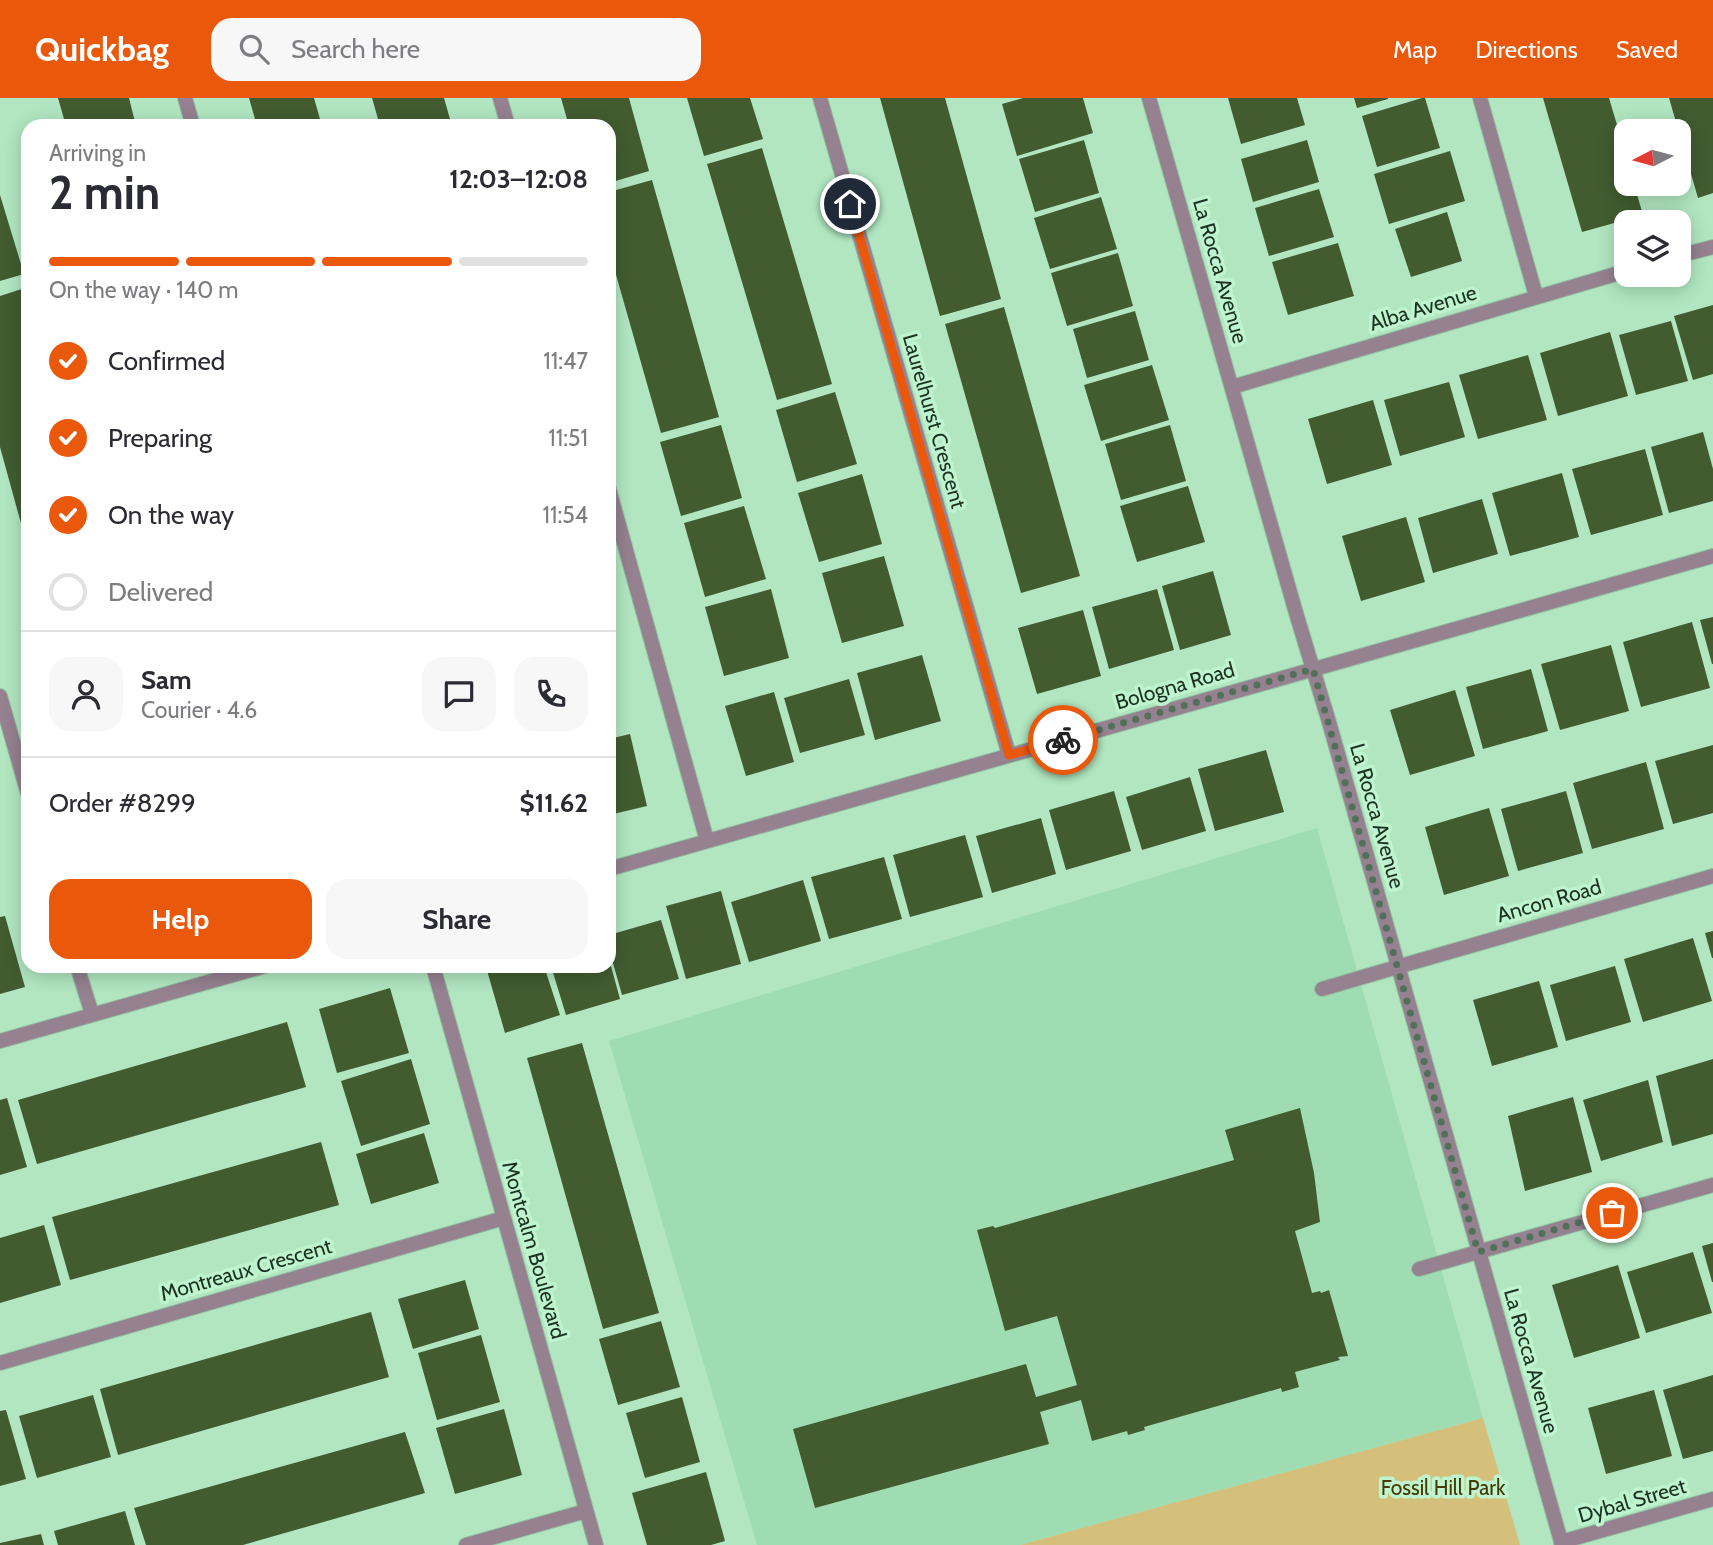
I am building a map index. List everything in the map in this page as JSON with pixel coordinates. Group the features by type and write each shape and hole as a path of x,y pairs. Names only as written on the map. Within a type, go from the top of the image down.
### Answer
{"street":[{"path":"185,98 191,119"},
{"path":"500,98 506,119"},
{"name":"Laurelhurst Crescent","path":"820,98 1009,755"},
{"name":"La Rocca Avenue","path":"1149,98 1562,1544"},
{"path":"1480,98 1536,296"},
{"path":"1691,253 1713,247"},
{"name":"Alba Avenue","path":"1232,387 1614,274"},
{"path":"616,514 707,841"},
{"name":"Bologna Road","path":"616,867 1713,556"},
{"path":"0,696 5,732 21,775"},
{"name":"Ancon Road","path":"1322,989 1713,876"},
{"path":"79,973 92,1014"},
{"path":"0,1041 240,973"},
{"name":"Montcalm Boulevard","path":"435,973 596,1545"},
{"path":"1419,1269 1713,1185"},
{"name":"Montreaux Crescent","path":"0,1363 504,1218"},
{"name":"Dybal Street","path":"1562,1544 1713,1499"},
{"path":"466,1545 586,1511"}],"shaded area":[{"path":"1317,828 1483,1418 1020,1545 757,1545 609,1041"}],"green space":[{"name":"Fossil Hill Park","path":"1483,1418 1520,1545 1020,1545"}],"building":[{"path":"58,98 129,98 134,119 64,119"},
{"path":"249,98 314,98 320,119 255,119"},
{"path":"372,98 444,98 450,119 378,119"},
{"path":"561,98 629,98 649,171 616,181 616,119 567,119"},
{"path":"687,98 750,98 763,139 704,156"},
{"path":"880,98 945,98 1001,299 940,316"},
{"path":"1023,98 1083,98 1093,133 1017,156 1002,104"},
{"path":"1228,98 1297,98 1305,125 1241,144"},
{"path":"1354,98 1388,98 1388,99 1357,108"},
{"path":"1425,98 1440,148 1377,167 1362,116"},
{"path":"1543,98 1609,98 1615,119 1614,196 1637,196 1642,210 1614,210 1614,223 1582,232"},
{"path":"1669,98 1713,98 1713,193 1698,198 1691,174 1691,119 1675,119"},
{"path":"1084,140 1099,193 1035,212 1019,159"},
{"path":"1307,140 1319,182 1253,202 1241,159"},
{"path":"762,148 832,384 777,400 707,164"},
{"path":"1450,151 1465,201 1389,224 1374,174"},
{"path":"652,180 719,417 661,433 616,275 616,190"},
{"path":"1319,189 1334,237 1269,256 1255,208"},
{"path":"0,195 21,264 21,275 0,281"},
{"path":"1101,197 1117,249 1050,269 1034,218"},
{"path":"1447,212 1462,261 1411,277 1395,229"},
{"path":"1338,243 1354,296 1288,315 1272,262"},
{"path":"1118,253 1133,306 1067,326 1051,273"},
{"path":"21,289 21,523 0,447 0,296"},
{"path":"1713,305 1713,374 1693,380 1674,316"},
{"path":"1004,307 1080,576 1021,593 945,324"},
{"path":"1135,311 1149,360 1087,378 1073,329"},
{"path":"1671,321 1688,381 1636,395 1619,335"},
{"path":"1610,332 1628,396 1558,416 1540,353"},
{"path":"1528,355 1547,420 1478,439 1459,375"},
{"path":"1152,365 1169,420 1101,441 1084,385"},
{"path":"1449,382 1465,437 1400,456 1384,400"},
{"path":"835,392 857,464 797,482 776,410"},
{"path":"1373,400 1392,465 1327,484 1308,419"},
{"path":"721,425 742,498 681,516 660,442"},
{"path":"1170,425 1186,481 1121,500 1105,444"},
{"path":"1703,432 1713,469 1713,501 1669,513 1651,447"},
{"path":"1645,449 1663,515 1591,535 1572,469"},
{"path":"1562,473 1579,537 1510,556 1492,493"},
{"path":"862,474 882,544 819,562 798,493"},
{"path":"1188,486 1205,542 1137,562 1120,506"},
{"path":"1482,499 1498,554 1433,573 1418,518"},
{"path":"744,506 766,579 705,597 684,523"},
{"path":"1406,517 1425,582 1361,601 1342,536"},
{"path":"884,556 904,626 842,643 822,573"},
{"path":"1213,571 1231,635 1180,650 1162,586"},
{"path":"771,589 789,658 724,676 705,607"},
{"path":"1157,589 1174,650 1109,669 1092,607"},
{"path":"1083,610 1101,676 1037,694 1018,628"},
{"path":"1713,617 1713,664 1712,664 1700,620"},
{"path":"1692,622 1710,688 1641,707 1623,642"},
{"path":"1611,645 1629,711 1560,730 1541,664"},
{"path":"922,655 941,721 875,740 857,673"},
{"path":"1531,669 1548,731 1483,749 1466,687"},
{"path":"849,679 865,735 800,753 784,698"},
{"path":"1455,690 1475,756 1410,775 1390,710"},
{"path":"774,692 794,762 746,776 725,706"},
{"path":"630,734 647,806 616,813 616,737"},
{"path":"1713,745 1713,813 1673,824 1655,761"},
{"path":"1266,750 1284,812 1215,831 1198,769"},
{"path":"1646,762 1664,829 1592,849 1573,783"},
{"path":"1190,777 1206,831 1142,850 1126,797"},
{"path":"1114,791 1131,851 1066,870 1049,810"},
{"path":"1566,791 1583,853 1518,871 1501,809"},
{"path":"1489,808 1509,876 1444,895 1425,827"},
{"path":"1041,818 1056,874 992,893 976,836"},
{"path":"965,835 983,897 910,917 893,855"},
{"path":"884,857 902,919 829,939 811,877"},
{"path":"803,880 821,941 749,962 731,902"},
{"path":"721,891 741,964 686,979 666,906"},
{"path":"5,916 25,987 0,994 0,917"},
{"path":"661,920 679,979 622,995 616,973 616,933"},
{"path":"1713,931 1713,958 1712,958 1705,933"},
{"path":"1693,938 1712,1001 1643,1022 1624,959"},
{"path":"1615,966 1631,1022 1566,1041 1550,985"},
{"path":"488,973 546,973 560,1015 505,1033"},
{"path":"553,973 613,973 620,999 566,1015"},
{"path":"1539,981 1558,1047 1492,1066 1473,1000"},
{"path":"390,988 409,1053 337,1073 319,1009"},
{"path":"287,1022 306,1087 37,1164 18,1100"},
{"path":"582,1043 659,1313 603,1329 527,1058"},
{"path":"411,1059 430,1124 361,1146 341,1081"},
{"path":"1713,1059 1713,1134 1672,1146 1656,1076"},
{"path":"1648,1080 1663,1142 1601,1161 1583,1100"},
{"path":"1573,1097 1592,1172 1525,1191 1508,1116"},
{"path":"7,1098 27,1167 0,1175 0,1100"},
{"path":"1300,1108 1314,1173 1320,1222 1295,1231 1312,1293 1329,1290 1348,1356 1295,1372 1299,1387 1282,1392 1281,1388 1144,1427 1145,1430 1128,1435 1127,1431 1092,1441 1081,1400 1040,1412 1049,1444 815,1508 793,1429 1026,1364 1036,1397 1077,1385 1057,1316 1005,1331 977,1230 993,1226 995,1228 1234,1160 1225,1130"},
{"path":"424,1133 439,1183 371,1204 356,1154"},
{"path":"321,1142 339,1205 70,1280 52,1217"},
{"path":"44,1225 61,1285 0,1303 0,1238"},
{"path":"1713,1243 1713,1282 1712,1282 1702,1246"},
{"path":"1693,1252 1712,1313 1646,1333 1627,1272"},
{"path":"1618,1265 1640,1338 1574,1358 1552,1285"},
{"path":"465,1280 479,1329 413,1349 398,1299"},
{"path":"371,1312 389,1377 118,1455 100,1389"},
{"path":"661,1321 680,1387 618,1405 599,1339"},
{"path":"481,1335 500,1402 437,1420 418,1353"},
{"path":"1713,1375 1713,1451 1683,1459 1663,1390"},
{"path":"1654,1390 1672,1456 1606,1474 1588,1408"},
{"path":"93,1395 111,1457 37,1478 19,1416"},
{"path":"682,1397 700,1462 645,1478 626,1413"},
{"path":"504,1409 522,1475 455,1494 436,1428"},
{"path":"6,1410 26,1479 0,1486 0,1411"},
{"path":"405,1432 425,1493 243,1545 146,1545 134,1508"},
{"path":"706,1472 725,1541 711,1545 647,1545 632,1493"},
{"path":"125,1511 135,1545 58,1545 54,1531"},
{"path":"41,1534 44,1545 0,1545 0,1543"}],"way so far":[{"path":"1063,740 1313,669 1478,1252 1612,1213"}],"route":[{"path":"850,204 1009,755 1063,740"}]}
